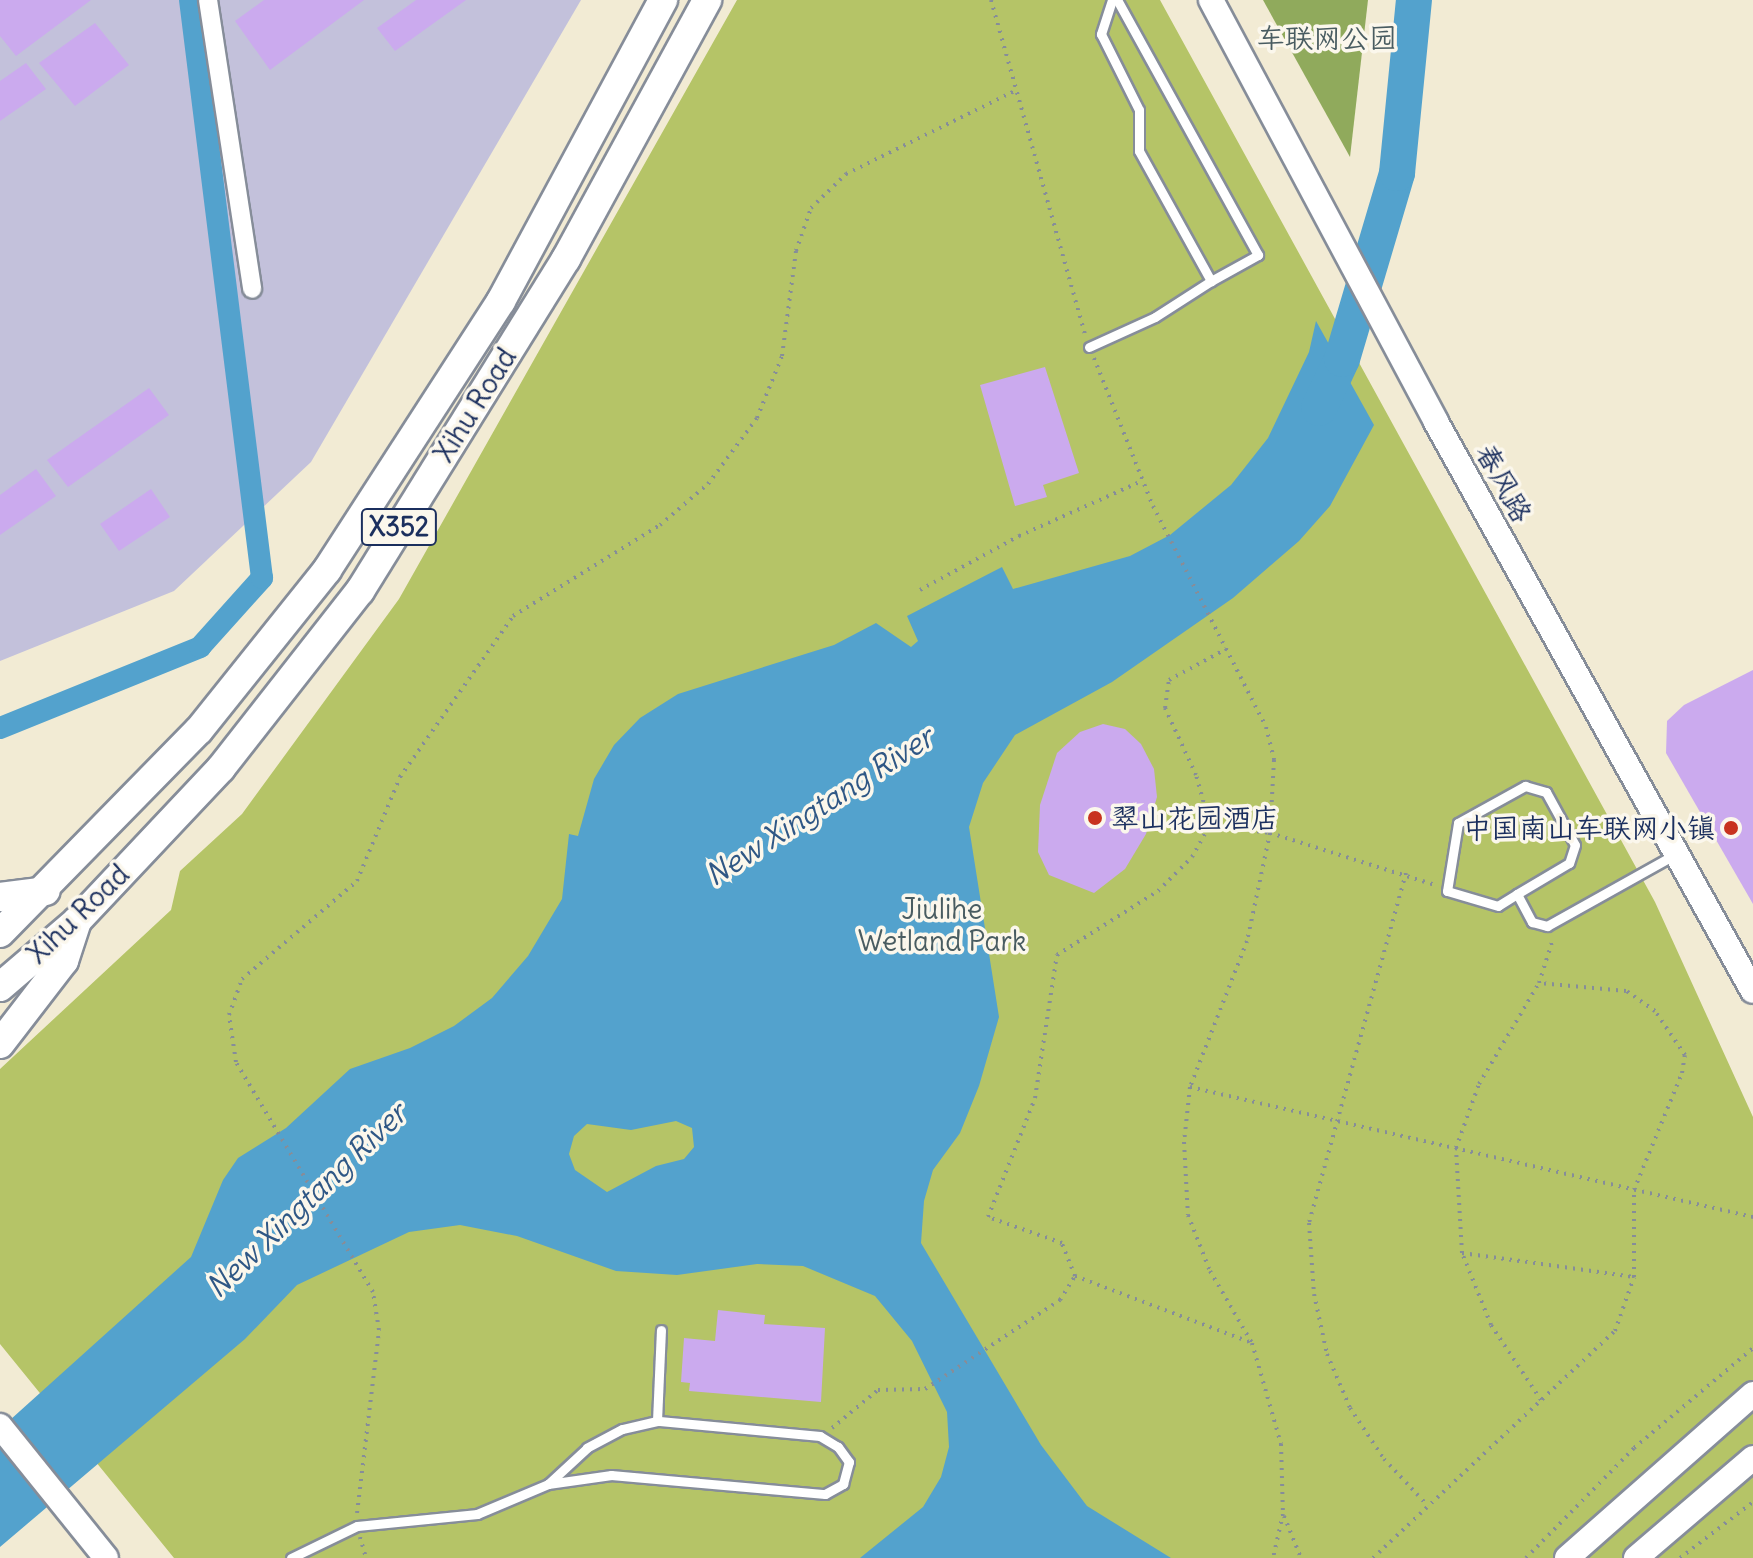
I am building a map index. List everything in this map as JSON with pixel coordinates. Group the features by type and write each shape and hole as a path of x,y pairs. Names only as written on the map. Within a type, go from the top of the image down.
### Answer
{"main road":[{"name":"Xihu Road","path":"0,933 46,891 199,730 327,570 501,301 663,0"},
{"name":"Xihu Road","path":"0,987 77,921 221,768 360,591 566,259 707,0"},
{"name":"春风路","path":"1211,0 1436,422 1753,991"},
{"path":"0,897 46,891"},
{"path":"0,1044 64,961 77,921"},
{"path":"1567,1558 1753,1394"},
{"path":"0,1426 77,1526 106,1558"},
{"path":"1636,1558 1753,1458"}],"street":[{"path":"208,0 252,289"}],"lane":[{"path":"1114,0 1101,34 1139,110 1139,151 1211,281"},
{"path":"1089,347 1155,317 1258,255 1114,0"},
{"path":"1525,786 1546,792 1575,845 1569,863 1517,894 1498,906 1447,891 1458,823 1525,786"},
{"path":"1517,894 1532,922 1547,926 1677,854"},
{"path":"657,1421 661,1330"},
{"path":"291,1558 357,1526 477,1514 548,1484 611,1475 825,1494 843,1484 849,1462 838,1447 820,1436 657,1421 622,1429 587,1448 548,1484"}],"path":[{"path":"991,0 1089,347 1153,506 1269,738 1274,760 1270,833 1247,941 1190,1087 1184,1142 1188,1215 1210,1271 1252,1343 1281,1444 1283,1514 1273,1558"},
{"path":"366,1558 357,1526 379,1330 373,1292 236,1062 229,1015 242,979 357,881 400,777 513,616 660,525 708,484 757,418 782,356 796,251 811,208 846,174 1015,91"},
{"path":"920,590 1019,536 1142,481"},
{"path":"1226,649 1169,680 1165,708 1196,775 1210,825 1192,857 1158,891 1057,955 1035,1098 988,1217 1062,1243 1075,1276 1252,1343"},
{"path":"1210,825 1270,833 1406,873 1447,891"},
{"path":"1406,873 1309,1223 1314,1294 1327,1354 1350,1408 1384,1459 1428,1506"},
{"path":"1541,1400 1491,1325 1462,1253 1456,1148 1479,1084 1539,983 1555,944 1547,926"},
{"path":"1373,1558 1615,1331 1634,1277 1634,1190 1685,1055 1655,1011 1626,991 1539,983"},
{"path":"1190,1087 1753,1217"},
{"path":"1462,1253 1634,1277"},
{"path":"820,1436 878,1390 925,1389 1060,1300 1075,1276"},
{"path":"1526,1558 1634,1448 1753,1348"},
{"path":"1680,1558 1753,1502"},
{"path":"1283,1514 1301,1558"}],"shaded area":[{"path":"0,0 581,0 311,462 174,591 0,661"}],"green space":[{"name":"Jiulihe Wetland Park","path":"737,0 1160,0 1655,902 1753,1117 1753,1558 174,1558 0,1344 0,1069 171,910 180,871 242,814 399,599"},
{"name":"车联网公园","path":"1263,0 1368,0 1350,157"}],"water":[{"path":"1316,321 1374,425 1330,506 1299,541 1233,598 1112,682 1015,735 983,783 969,827 999,1017 979,1086 960,1133 933,1170 924,1201 921,1243 1041,1445 1087,1506 1171,1558 860,1558 923,1507 941,1477 949,1447 947,1412 912,1341 875,1296 803,1266 757,1264 677,1275 616,1271 517,1236 460,1225 409,1232 297,1285 245,1339 0,1547 0,1429 191,1257 223,1180 238,1158 286,1128 350,1069 410,1048 454,1026 492,998 528,956 562,899 569,834 578,836 594,779 614,745 640,718 678,694 834,645 876,623 911,647 918,641 907,616 1002,567 1013,589 1130,556 1170,535 1231,485 1268,438 1309,352","holes":["676,1121 692,1128 694,1147 684,1159 656,1166 607,1192 575,1170 569,1154 574,1136 587,1124 631,1130"]}],"building":[{"path":"0,0 91,0 16,56 0,36"},
{"path":"264,0 364,0 270,70 235,21"},
{"path":"416,0 466,0 395,51 377,28"},
{"path":"95,23 129,65 75,106 39,63"},
{"path":"26,63 46,89 0,121 0,81"},
{"path":"1045,367 1079,473 1043,485 1047,497 1015,506 980,385"},
{"path":"149,388 169,415 68,487 47,460"},
{"path":"36,469 56,496 0,535 0,495"},
{"path":"151,489 170,517 119,551 100,524"},
{"name":"中国南山车联网小镇","path":"1753,670 1753,904 1666,753 1667,721 1684,705"},
{"name":"翠山花园酒店","path":"1103,724 1125,729 1141,744 1154,769 1157,797 1146,834 1125,869 1094,893 1049,875 1038,852 1040,805 1057,753 1080,732"},
{"path":"718,1310 765,1315 764,1324 825,1328 821,1402 689,1391 690,1383 681,1382 684,1338 715,1341"}],"waterway":[{"path":"0,728 200,647 262,578 190,0"},
{"name":"New Xingtang River","path":"1319,408 1342,359 1397,173 1414,0"}],"place":[{"name":"翠山花园酒店","path":"1095,818"},
{"name":"中国南山车联网小镇","path":"1731,828"}]}
